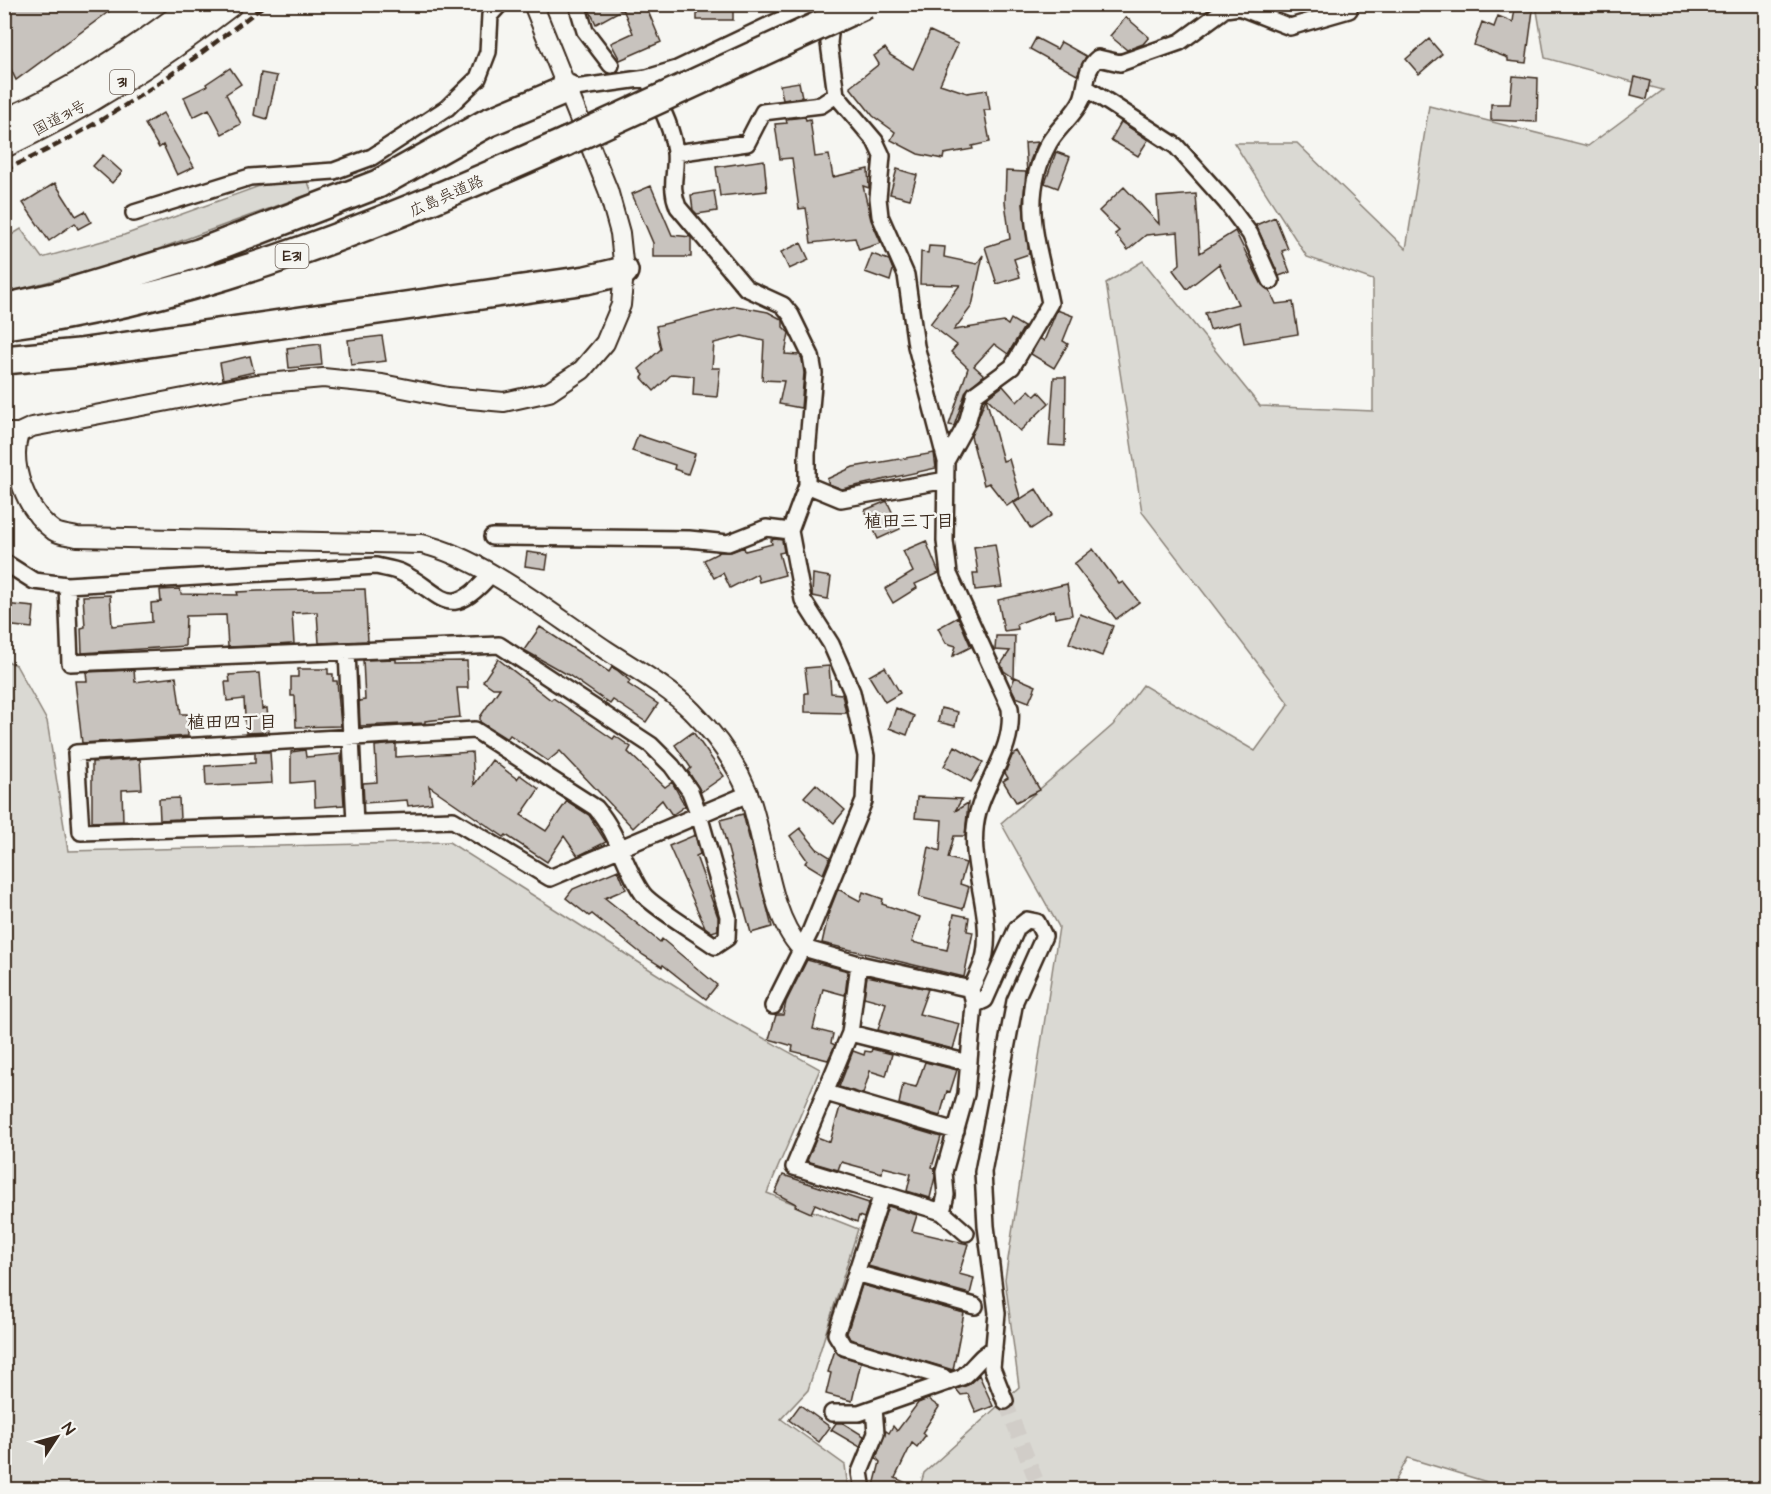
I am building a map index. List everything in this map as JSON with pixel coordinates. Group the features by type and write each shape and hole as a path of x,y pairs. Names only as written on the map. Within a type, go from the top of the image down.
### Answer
{"highway":[{"name":"国道31号","path":"4,123 49,103 122,58 195,4"},
{"name":"国道31号","path":"4,145 58,120 132,76 230,4"},
{"name":"広島呉道路","path":"4,325 52,319 162,294 294,255 401,214 566,142 866,4"},
{"path":"4,308 54,297 199,253 378,184 487,123 568,89"},
{"path":"4,360 79,353 586,280 624,271"}],"street":[{"path":"134,213 250,177 334,171 372,157 447,108 478,78 488,51 490,15 500,4"},
{"path":"533,4 608,190 620,232 624,271 621,305 604,343 582,370 549,392 504,402 448,397 382,384 323,378 257,384 32,427 12,433 27,502 38,516 56,532 77,537 422,544 447,550 491,574 661,687 690,709 732,759 748,794 782,919 800,947 859,964 971,988"},
{"path":"577,4 585,31 610,65"},
{"path":"568,89 647,78 677,69 814,4"},
{"path":"834,4 829,43 836,95 875,141 882,156 878,198 880,216 906,275 916,346 946,461 945,541 949,574 1010,708 1012,727 1001,760 978,812 974,842 984,922 985,955 971,988 974,1005 966,1094 944,1172 946,1195 942,1212"},
{"path":"946,461 967,423 975,394 1012,367 1050,303 1031,212 1033,187 1048,146 1082,100 1089,65 1098,58 1120,63 1180,42 1225,9 1239,7 1290,27 1349,10 1346,5"},
{"path":"647,78 667,120 675,153 672,192 678,207 746,288 783,305 792,315 811,356 814,373 807,454 807,485 790,531 803,600 831,644 852,692 866,756 864,801 810,932 800,947 773,1006"},
{"path":"1085,87 1176,146 1226,202 1250,234 1271,281"},
{"path":"675,153 747,143 763,112 821,105 836,95"},
{"path":"807,485 841,499 946,480"},
{"path":"492,537 688,539 728,543 766,528 790,531"},
{"path":"5,564 34,582 67,585 376,566 399,572 439,599 458,602 476,592 491,574"},
{"path":"67,585 70,663 499,645 651,745 672,766 690,791 699,814 728,916 727,938 715,946 643,895 621,848 608,822 596,808 475,730 76,753 81,832 453,820 550,878 621,848 699,814 748,794"},
{"path":"347,651 356,823"},
{"path":"974,1005 985,1000 1017,928 1027,920 1037,922 1044,936 1015,1001 983,1172 986,1226 997,1313 992,1368 1005,1401"},
{"path":"859,964 850,1033 794,1167 942,1212 966,1233"},
{"path":"850,1033 969,1063"},
{"path":"826,1094 956,1131"},
{"path":"882,1194 836,1334 844,1347 943,1377 949,1382"},
{"path":"856,1273 975,1306"},
{"path":"832,1413 859,1413 949,1382 976,1367 986,1352 994,1349"},
{"path":"863,1490 860,1472 876,1432 874,1408"}],"shaded area":[{"path":"1536,5 1766,5 1766,1489 1510,1489 1408,1458 1391,1489 919,1490 924,1473 1019,1387 1005,1279 1059,927 1001,823 1113,725 1143,685 1255,751 1289,704 1142,512 1106,283 1143,261 1260,406 1373,411 1373,280 1307,257 1234,143 1297,143 1406,249 1429,106 1588,146 1663,90 1545,58"},
{"path":"308,182 312,193 123,262 5,293 5,239 21,229 42,258 124,235 265,184"},
{"path":"5,660 16,665 47,721 68,851 449,842 720,1014 820,1069 767,1193 858,1229 808,1390 781,1419 845,1465 848,1489 5,1490"}],"building":[{"path":"4,4 119,4 16,80 4,55"},
{"path":"598,4 645,4 661,42 620,60 611,43 633,33 623,9 596,24 589,9"},
{"path":"697,4 733,4 733,20 697,20"},
{"path":"1515,7 1533,10 1526,63 1508,61 1508,58 1474,45 1482,22 1494,27 1498,16 1513,22"},
{"path":"1126,17 1149,37 1143,44 1127,50 1110,36"},
{"path":"930,31 958,44 940,84 967,93 987,90 990,110 984,110 990,142 972,146 973,149 944,154 943,159 918,154 891,140 895,132 873,116 850,87 879,64 874,56 885,48 890,55 913,69"},
{"path":"1036,38 1057,49 1061,42 1086,56 1077,75 1030,49"},
{"path":"1429,39 1442,54 1419,74 1406,59"},
{"path":"230,68 241,84 226,94 241,124 222,134 209,109 193,117 184,97 207,86 206,84"},
{"path":"261,73 277,76 267,119 254,115"},
{"path":"1513,76 1538,78 1537,122 1491,120 1491,104 1510,104"},
{"path":"1635,77 1651,81 1647,99 1631,95"},
{"path":"799,82 802,97 783,100 780,85"},
{"path":"163,113 194,167 177,175 163,145 159,148 145,124"},
{"path":"805,117 806,120 810,119 815,157 829,155 833,177 868,169 869,188 863,186 871,220 881,243 859,250 855,238 811,243 806,208 799,209 792,158 780,159 775,124 787,123 786,119"},
{"path":"1121,122 1148,140 1138,156 1111,140"},
{"path":"1038,142 1030,161 1027,174 1025,143"},
{"path":"1056,152 1070,157 1058,188 1045,183"},
{"path":"103,155 122,172 112,183 93,166"},
{"path":"764,160 767,191 720,196 716,167"},
{"path":"897,169 917,175 910,199 890,194"},
{"path":"1006,171 1026,172 1023,204 1029,254 1014,259 1020,277 997,284 985,247 1010,239 1005,202"},
{"path":"55,183 76,216 85,211 91,222 78,229 75,223 49,241 23,203"},
{"path":"651,186 672,235 691,237 691,257 653,257 653,243 632,194"},
{"path":"1124,187 1159,224 1157,197 1196,194 1200,253 1235,231 1262,285 1270,291 1276,304 1293,302 1298,334 1244,343 1240,322 1210,330 1205,313 1238,304 1219,264 1187,289 1173,270 1180,264 1178,232 1146,235 1128,250 1115,234 1119,231 1099,211"},
{"path":"714,191 717,211 697,214 693,210 691,195"},
{"path":"1275,217 1288,249 1282,251 1290,272 1279,276 1256,225"},
{"path":"801,243 809,260 789,269 781,252"},
{"path":"929,246 945,247 944,257 977,264 983,255 972,306 954,330 1004,322 1008,325 1011,319 1024,327 1008,354 994,344 974,366 984,375 966,391 954,426 949,425 968,368 951,352 957,345 930,324 960,285 920,284 921,252 928,253"},
{"path":"872,254 889,260 893,270 890,281 865,272"},
{"path":"736,306 768,312 783,320 783,327 789,333 785,354 800,355 802,359 804,373 801,408 779,404 784,381 762,380 764,341 742,336 714,343 712,368 720,368 717,397 693,395 694,376 672,374 654,391 642,378 644,375 639,369 661,349 656,326"},
{"path":"1057,310 1073,316 1063,341 1068,344 1054,368 1031,354 1040,338 1044,341"},
{"path":"382,336 386,361 351,365 348,340"},
{"path":"320,344 322,365 289,368 287,348"},
{"path":"250,356 254,372 223,379 220,363"},
{"path":"1054,377 1066,377 1065,446 1049,445"},
{"path":"1003,386 1017,402 1029,390 1035,396 1039,392 1049,403 1020,431 987,398"},
{"path":"986,398 1003,461 1009,459 1020,497 1007,506 989,483 984,485 971,436"},
{"path":"638,435 695,454 688,474 674,469 675,465 632,451"},
{"path":"934,453 936,468 842,489 829,484 827,479 853,467"},
{"path":"1036,489 1052,515 1031,529 1014,503"},
{"path":"887,501 900,529 878,539 865,510"},
{"path":"771,540 782,540 784,552 779,553 785,575 759,582 757,574 730,588 723,573 714,578 704,560 720,552 731,552 744,547 745,551 772,544"},
{"path":"926,541 939,573 915,584 917,588 893,603 885,589 913,572 903,551"},
{"path":"995,544 1002,587 975,590 973,573 978,573 974,547"},
{"path":"1093,549 1119,584 1123,582 1139,602 1116,619 1074,564"},
{"path":"527,552 548,555 546,569 525,566"},
{"path":"813,574 831,577 828,599 812,596"},
{"path":"1067,584 1072,615 1055,618 1054,610 1017,624 1018,629 1004,631 998,600"},
{"path":"180,589 181,594 238,595 237,592 365,589 368,641 319,643 317,612 292,613 294,644 228,647 226,615 186,616 185,646 82,653 81,628 85,627 83,596 110,595 112,626 152,622 151,603 161,602 160,590"},
{"path":"4,604 34,607 32,628 4,625"},
{"path":"1080,614 1113,626 1102,656 1069,643"},
{"path":"958,617 971,647 953,656 956,646 946,643 938,628"},
{"path":"540,627 609,672 612,667 617,670 630,681 628,684 658,704 646,722 613,700 610,704 570,676 524,650"},
{"path":"996,636 1015,636 1014,678 1004,671 1001,664 1010,651 995,650"},
{"path":"396,659 396,662 467,661 468,688 457,688 460,717 425,721 425,723 360,726 359,701 365,700 363,660"},
{"path":"498,659 551,700 553,698 613,739 615,736 631,747 628,752 665,787 672,782 685,806 672,815 662,800 633,828 560,751 548,761 510,735 507,739 480,722 480,717 500,688 493,688 483,681"},
{"path":"829,666 831,693 842,694 846,713 805,712 805,693 808,693 805,668"},
{"path":"885,667 900,693 885,702 869,676"},
{"path":"298,669 328,669 328,674 333,674 333,681 337,681 341,726 296,727 295,696 291,696 291,677 298,677"},
{"path":"134,670 135,682 176,677 181,714 187,714 188,736 82,743 75,681 87,681 86,672"},
{"path":"259,673 262,709 267,708 269,732 246,733 244,699 227,701 225,682 230,682 229,675"},
{"path":"1015,677 1036,686 1029,702 1016,697 1011,687"},
{"path":"896,708 914,716 907,735 889,728"},
{"path":"941,708 958,712 955,726 938,722"},
{"path":"693,732 724,776 701,792 688,771 691,768 675,745"},
{"path":"396,744 396,757 472,752 474,785 492,760 517,779 520,775 539,789 521,815 546,831 567,801 589,815 606,842 578,856 564,836 547,862 506,835 504,837 429,786 432,803 408,806 407,800 364,803 363,783 377,782 375,746"},
{"path":"955,746 983,762 971,782 944,766"},
{"path":"305,750 306,757 341,754 344,805 315,807 314,781 291,783 291,752"},
{"path":"255,752 270,752 272,783 206,786 205,766 255,763"},
{"path":"1018,752 1040,790 1016,802 1003,781 1008,778 1005,773 1012,756"},
{"path":"140,759 142,789 122,790 123,821 92,822 92,762"},
{"path":"816,784 845,810 834,823 804,797"},
{"path":"917,797 962,799 955,811 968,803 965,836 954,836 948,858 966,863 960,884 969,887 963,909 919,897 929,847 940,851 942,820 915,818"},
{"path":"179,798 180,819 160,820 159,799"},
{"path":"743,814 772,927 751,933 720,820"},
{"path":"800,828 817,849 830,857 823,874 805,863 807,860 790,836"},
{"path":"695,835 700,854 696,856 718,917 718,930 712,932 705,927 669,846"},
{"path":"618,870 626,889 605,898 660,942 662,939 717,985 706,999 663,965 662,967 643,955 592,914 589,916 566,898 573,889"},
{"path":"838,889 860,901 863,892 883,899 882,904 920,917 912,942 947,950 954,914 969,917 967,931 973,932 964,977 822,943 829,912"},
{"path":"807,960 848,971 845,995 823,989 813,1029 833,1034 831,1043 835,1045 828,1060 792,1051 793,1046 769,1039 776,1015 783,1015 786,1002"},
{"path":"867,976 928,989 919,1014 960,1024 953,1049 878,1030 886,1003 864,997"},
{"path":"872,1049 892,1054 886,1076 870,1071 863,1094 839,1087 853,1051 864,1055 865,1051 871,1052"},
{"path":"925,1062 957,1070 950,1092 947,1091 940,1116 899,1104 903,1084 916,1087"},
{"path":"840,1107 941,1137 932,1167 935,1168 935,1177 930,1198 907,1191 911,1174 883,1167 882,1173 841,1162 838,1170 807,1161 817,1137 830,1142"},
{"path":"783,1175 869,1203 864,1218 859,1216 857,1222 815,1204 811,1213 795,1206 796,1204 775,1193"},
{"path":"888,1206 917,1215 912,1231 968,1244 959,1274 974,1278 970,1294 868,1266"},
{"path":"862,1285 964,1313 953,1370 850,1339 847,1333"},
{"path":"835,1350 841,1356 861,1362 852,1401 826,1394 831,1373 828,1372"},
{"path":"979,1375 993,1406 976,1413 968,1394 961,1395 956,1389 968,1385"},
{"path":"928,1399 939,1407 922,1433 925,1436 917,1447 912,1443 895,1478 922,1490 873,1490 880,1462 876,1458 886,1431 889,1433 893,1426 897,1431 918,1403"},
{"path":"800,1405 830,1427 819,1442 789,1420"},
{"path":"836,1423 843,1423 864,1436 860,1447 831,1430"}],"tunnel":[{"path":"1005,1401 1040,1490"}],"railway":[{"path":"4,170 74,136 140,96 266,4"}],"district":[{"name":"植田三丁目","path":"909,521"},
{"name":"植田四丁目","path":"232,722"}]}
